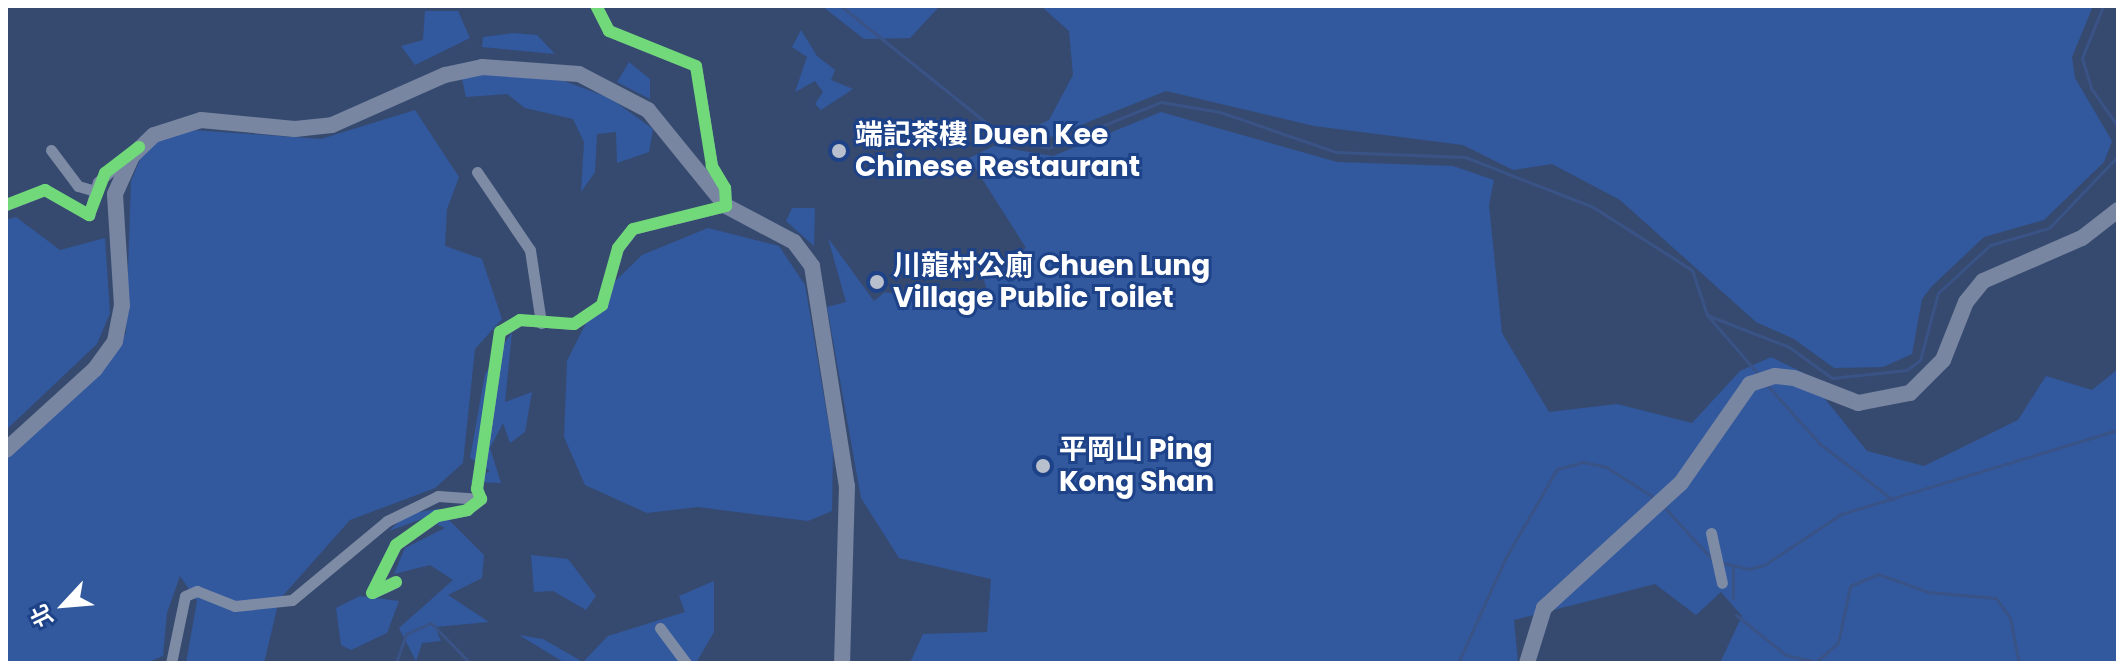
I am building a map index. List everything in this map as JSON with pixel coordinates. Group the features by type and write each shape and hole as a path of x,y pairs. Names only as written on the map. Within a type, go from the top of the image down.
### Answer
{"main road":[{"path":"6,450 95,369 115,341 122,306 113,206 121,173 139,147 191,121 321,127 458,71 534,67 589,76 631,97 662,124 726,206 799,246 817,279 847,486 842,663"},
{"path":"1527,663 1544,608 1685,479 1750,384 1775,376 1794,378 1858,403 1910,393 1943,360 1966,302 1983,281 2082,238 2118,210"}],"street":[{"path":"481,499 477,489 494,346 508,324 574,324 602,305 618,248 633,229 726,206 725,188 712,166 696,66 609,31 596,6"},
{"path":"6,205 45,190 89,215 105,173 139,147"},
{"path":"51,150 78,186 96,191"},
{"path":"477,172 530,250 541,323"},
{"path":"171,663 185,596 197,591 235,606 292,600 387,521 438,496 481,499"},
{"path":"396,582 372,593 396,545 437,516 467,510 481,499"},
{"path":"1711,533 1722,583"},
{"path":"660,628 686,663"}],"shaded area":[{"path":"822,6 937,6 937,9 910,38 864,39"},
{"path":"1041,6 2093,6 2072,57 2075,78 2112,141 2104,162 2044,220 1984,237 1931,287 1922,299 1912,354 1883,367 1834,368 1794,339 1756,322 1620,200 1552,164 1513,170 1463,145 1314,126 1166,91 1043,140 1013,137 1049,120 1073,75 1069,31"},
{"path":"425,11 458,11 470,38 415,65 401,46 423,40"},
{"path":"801,30 817,56 835,70 831,80 853,89 821,110 815,104 823,92 815,81 795,92 807,57 792,47"},
{"path":"513,33 537,35 555,54 482,47 483,37"},
{"path":"629,62 650,79 650,99 617,82"},
{"path":"487,73 564,81 610,98 653,129 649,152 617,163 616,132 597,134 595,172 581,192 584,142 573,119 525,108 507,94 466,97 462,79"},
{"path":"415,110 459,177 447,209 445,246 482,259 502,319 475,349 463,463 435,488 350,520 279,600 264,663 186,663 197,601 180,576 167,613 163,656 146,663 6,663 6,458 113,356 126,333 131,181 147,143 191,130 321,139"},
{"path":"1161,112 1337,162 1453,166 1494,180 1489,205 1502,333 1549,412 1617,404 1692,423 1740,371 1771,357 1804,373 1867,451 1924,466 2018,420 2046,376 2092,390 2118,369 2118,663 1720,663 1742,616 1721,592 1696,615 1655,584 1514,620 1518,663 910,663 923,634 987,632 991,579 899,558 861,498 827,307 846,302 828,238 874,301 885,292 961,307 990,299 981,271 1026,248 969,158 994,146 1053,156"},
{"path":"792,208 815,208 814,246 786,221"},
{"path":"16,217 60,250 105,238 110,313 97,344 6,430 6,220"},
{"path":"708,228 779,246 805,285 833,450 832,511 808,521 698,507 647,513 585,485 564,437 567,361 599,297 642,255"},
{"path":"512,332 505,402 532,392 525,432 510,443 503,423 490,448 501,483 469,482 490,471 470,458 485,374"},
{"path":"438,509 484,555 482,578 448,595 489,622 435,627 441,641 422,643 416,661 399,628 453,580 430,565 394,574 405,548 445,528 424,518 389,531 407,514"},
{"path":"531,555 568,559 596,596 586,610 553,591 534,592"},
{"path":"714,581 714,632 696,663 565,663 519,635 543,639 583,662 608,636 685,612 679,596"},
{"path":"360,596 399,601 387,633 351,650 341,645 336,608"}],"waterway":[{"path":"841,6 1004,137 1048,148 1161,102 1220,112 1336,152 1465,157 1593,207 1692,270 1707,315 1760,376"},
{"path":"2103,6 2082,58 2091,88 2118,127"},
{"path":"1707,315 1789,347 1832,378 1907,370 1920,360 1938,293 1990,245 2049,228 2118,156"},
{"path":"1767,385 1819,443 1893,500"},
{"path":"1719,562 1749,569 1764,565 1841,514 2118,430"},
{"path":"1458,663 1505,559 1557,469 1583,462 1606,467 1655,498"},
{"path":"1664,507 1712,559"},
{"path":"1733,566 1733,598"},
{"path":"1736,615 1786,655 1816,662 1838,643 1850,586 1878,574 1928,592 1996,598 2010,618 2019,663"},
{"path":"396,663 406,634 431,623 470,663"}],"cycle path":[{"path":"396,582 372,593 396,545 437,516 467,510 481,499 477,489 500,332 520,320 574,324 602,305 618,248 633,229 726,206 725,188 712,166 696,66 609,31 596,6"},
{"path":"6,205 45,190 89,215 105,173 139,147"}],"place":[{"name":"端記茶樓 Duen Kee Chinese Restaurant","path":"839,151"},
{"name":"川龍村公廁 Chuen Lung Village Public Toilet","path":"877,282"},
{"name":"平岡山 Ping Kong Shan","path":"1043,466"}]}
